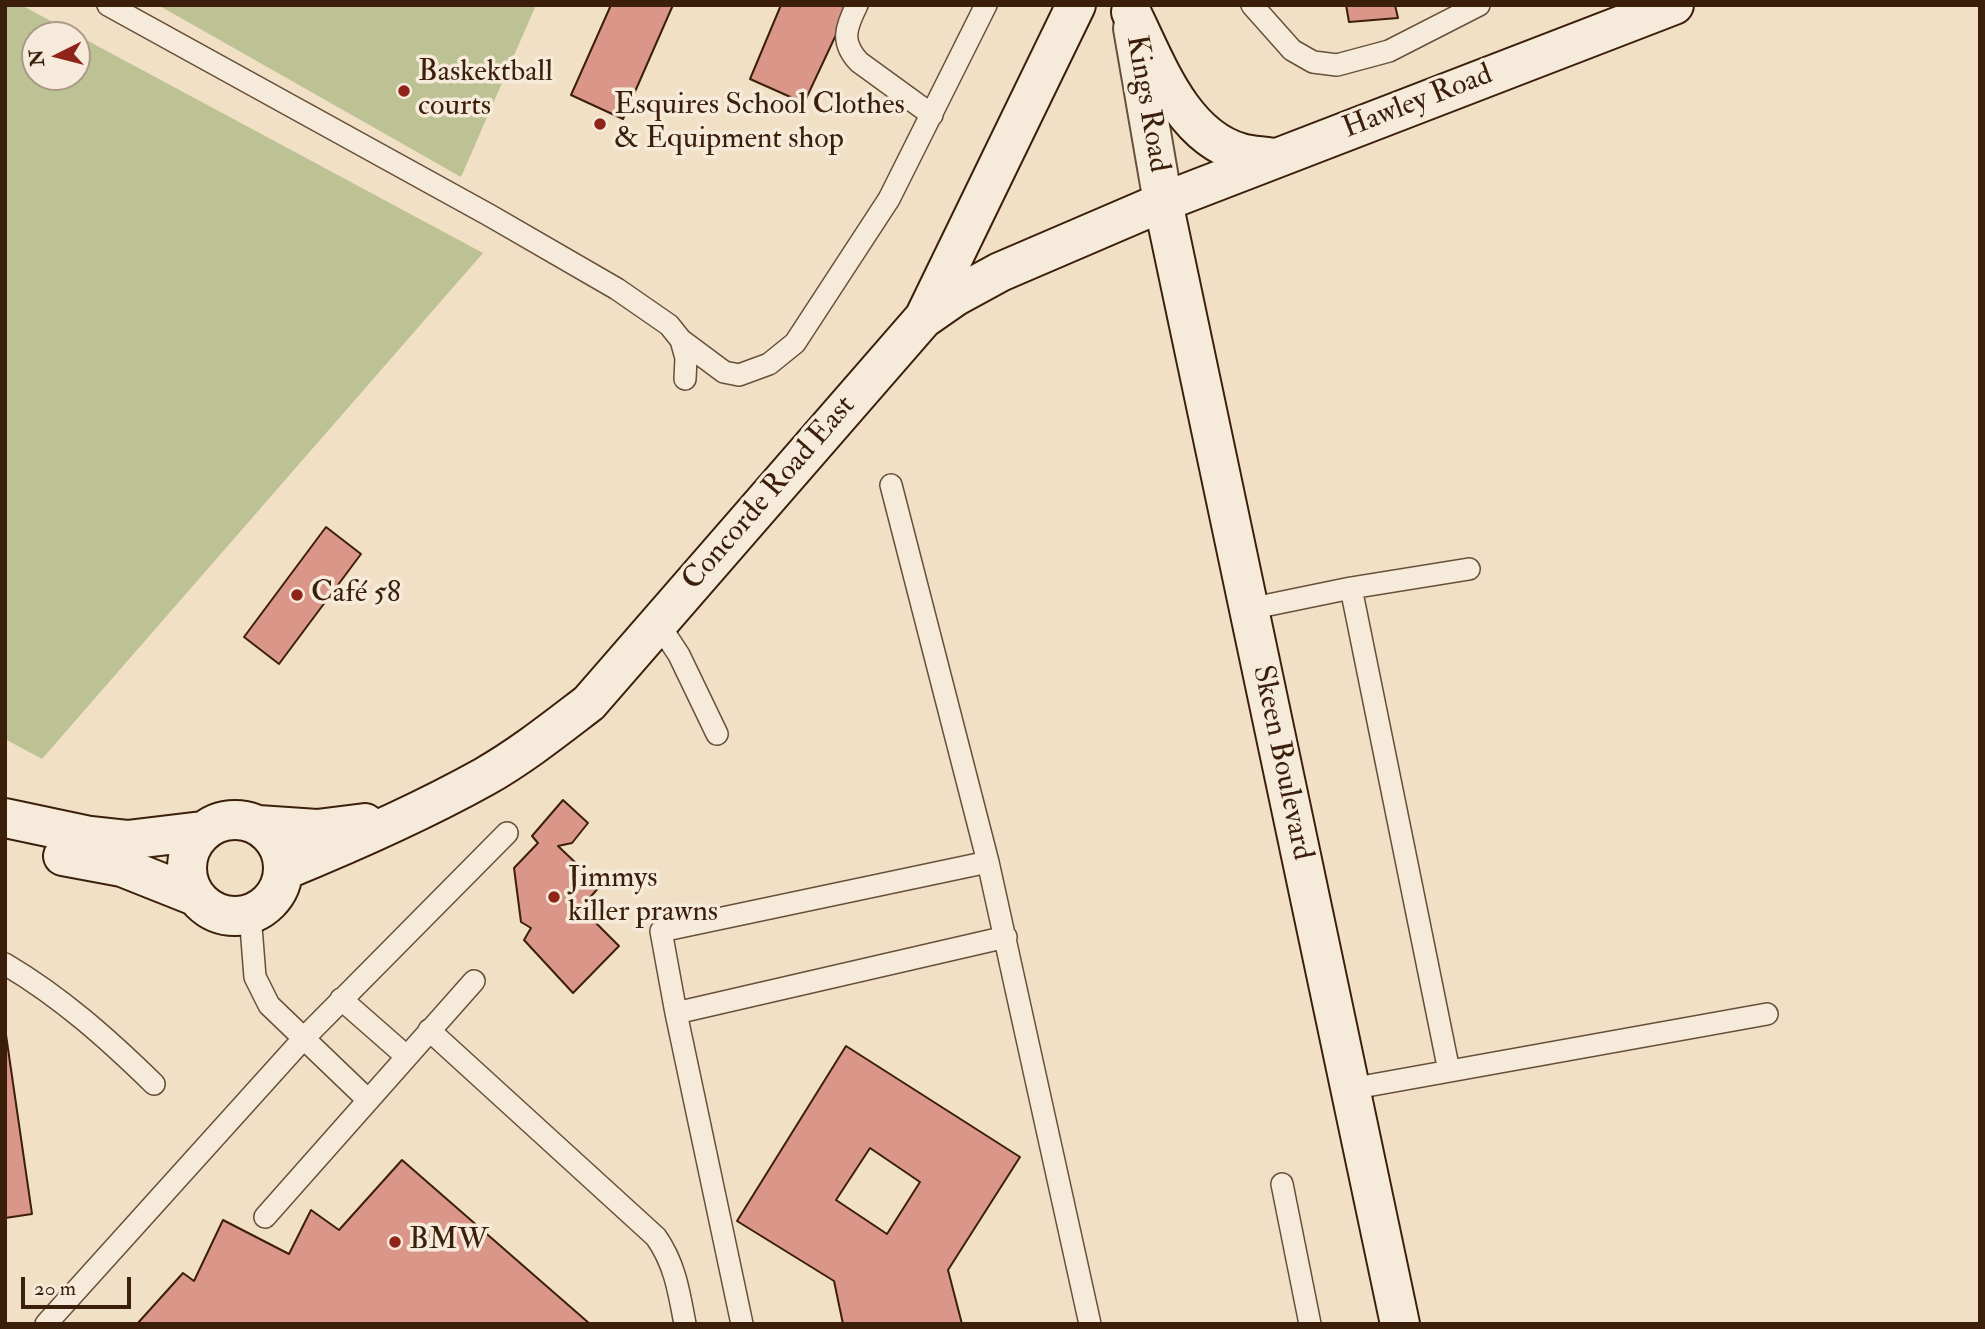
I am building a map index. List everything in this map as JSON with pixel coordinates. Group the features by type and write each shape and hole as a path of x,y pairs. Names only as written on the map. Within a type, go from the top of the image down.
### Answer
{"main road":[{"path":"923,319 1076,5"},
{"name":"Hawley Road","path":"1163,202 1672,6"},
{"path":"1130,9 1172,92 1200,129 1240,153 1273,158"},
{"name":"Kings Road","path":"1130,9 1163,202"},
{"name":"Concorde Road East","path":"285,870 484,777 542,739 589,703 923,319 956,296 1000,272 1163,202"},
{"name":"Skeen Boulevard","path":"1163,202 1400,1324"},
{"path":"5,818 90,836 127,840 202,831"},
{"path":"230,819 258,825 271,835 280,849 285,870 275,895 264,907 250,914 219,914 206,907 195,896 189,883 187,862 193,842 202,831 215,823 230,819"},
{"name":"Concorde Road East","path":"258,825 317,829 398,819"},
{"path":"5,838 55,854 122,867 195,896"}],"lane":[{"path":"108,5 606,282 669,325 681,340 724,372 739,374 769,364 795,343 889,199 986,5"},
{"path":"857,5 846,29 850,53 932,115"},
{"path":"1252,5 1292,51 1312,62 1337,65 1389,51 1479,5"},
{"path":"681,340 686,358 685,379"},
{"path":"891,485 1006,937 1090,1324"},
{"path":"1249,609 1351,588 1469,569"},
{"path":"1351,588 1449,1071"},
{"path":"658,623 679,655 717,734"},
{"path":"46,1324 304,1038 507,833"},
{"path":"742,1324 661,931 988,862"},
{"path":"250,914 256,977 269,1005 368,1100"},
{"path":"676,1013 1006,937"},
{"path":"5,964 87,1021 154,1084"},
{"path":"265,1217 474,981"},
{"path":"341,999 406,1056"},
{"path":"1350,1089 1767,1014"},
{"path":"429,1030 656,1237 667,1253 677,1278 685,1324"},
{"path":"1282,1184 1310,1324"}],"green space":[{"path":"5,5 21,5 51,21 21,21 21,91 91,91 91,43 483,253 42,759 5,739"},
{"name":"Baskektball courts","path":"158,5 536,5 461,177"}],"building":[{"path":"611,5 673,5 623,119 571,95"},
{"path":"781,5 850,5 804,103 750,79"},
{"path":"1346,5 1395,5 1398,18 1349,22"},
{"path":"326,527 361,554 279,664 244,637"},
{"name":"Jimmys killer prawns","path":"563,800 588,823 572,843 558,846 600,886 581,908 619,946 573,993 524,940 531,928 521,922 514,868 538,843 532,836"},
{"path":"5,1028 32,1214 5,1218"},
{"path":"846,1046 1020,1157 948,1270 962,1324 843,1324 834,1281 737,1221","holes":["870,1148 920,1182 887,1234 836,1200"]},
{"name":"BMW","path":"402,1160 590,1324 137,1324 183,1273 194,1281 223,1220 289,1254 311,1210 339,1230"}],"place":[{"name":"Baskektball courts","path":"404,91"},
{"name":"Esquires School Clothes & Equipment shop","path":"600,124"},
{"name":"Café 58","path":"297,595"},
{"name":"Jimmys killer prawns","path":"554,897"},
{"name":"BMW","path":"395,1242"}]}
